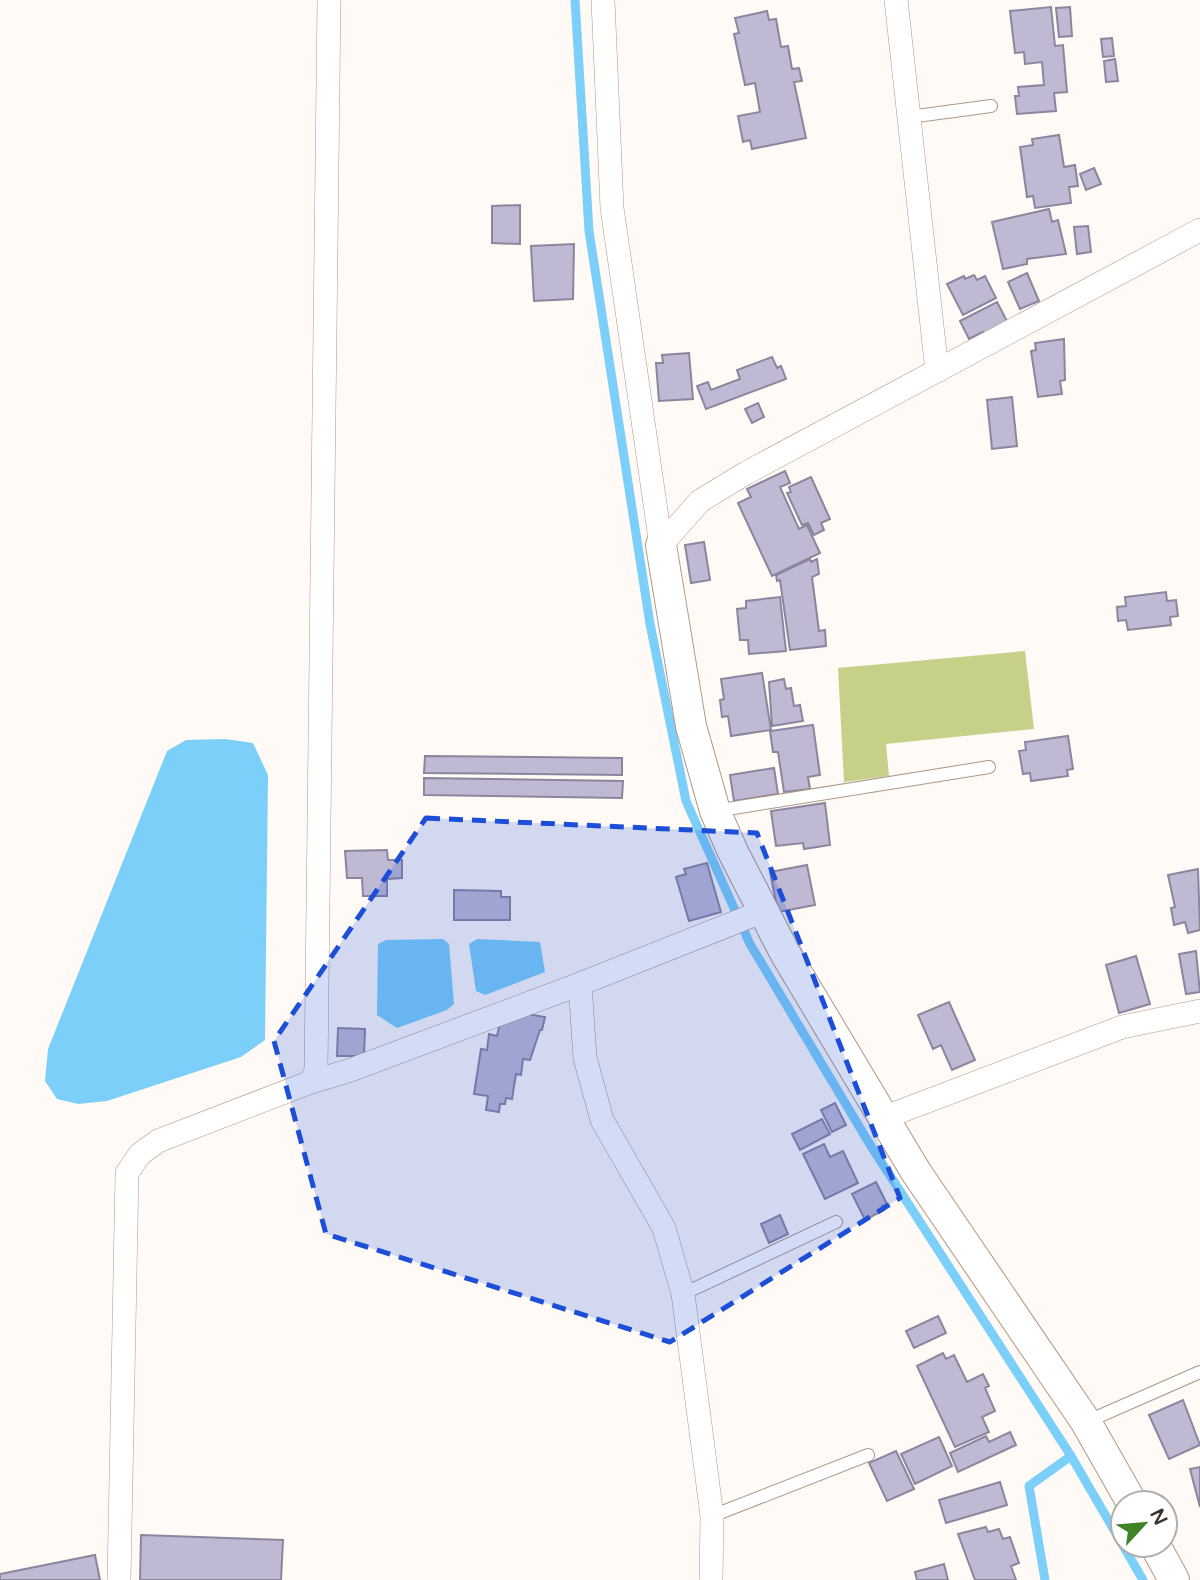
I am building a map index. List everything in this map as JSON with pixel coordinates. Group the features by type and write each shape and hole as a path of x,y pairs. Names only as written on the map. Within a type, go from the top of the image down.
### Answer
{"street":[{"path":"311,1082 316,1070 329,0"},
{"path":"603,0 612,208 661,545 691,726 715,811 785,953 883,1118 916,1172 1086,1422 1124,1489"},
{"path":"896,0 937,371"},
{"path":"661,545 700,501 746,473 1200,230"},
{"path":"119,1580 127,1173 140,1154 159,1141 311,1082 348,1071 580,984 764,911"},
{"path":"580,984 585,1058 602,1120 664,1228 683,1294 712,1516 711,1580"},
{"path":"883,1118 1122,1027 1200,1011"},
{"path":"1163,1559 1174,1580"}],"lane":[{"path":"909,117 990,106"},
{"path":"715,811 989,767"},
{"path":"683,1294 836,1222"},
{"path":"1086,1422 1200,1372"},
{"path":"712,1516 868,1455"}],"highlighted area":[{"path":"426,818 757,833 900,1198 670,1342 326,1234 274,1041"}],"green space":[{"path":"1025,651 1034,729 886,744 889,776 844,782 838,668"}],"water":[{"path":"225,739 253,743 268,775 265,1040 241,1057 107,1101 78,1104 57,1099 45,1081 48,1049 167,751 186,740"},
{"path":"443,939 449,944 454,1004 447,1010 397,1028 377,1015 378,944 386,940"},
{"path":"477,939 540,942 545,972 485,995 476,991 469,944"}],"building":[{"path":"1051,7 1055,46 1063,45 1067,92 1054,93 1056,111 1017,114 1015,96 1019,96 1018,87 1044,85 1042,62 1025,64 1024,52 1015,53 1010,11"},
{"path":"1070,7 1072,36 1059,37 1056,8"},
{"path":"767,11 769,20 776,19 781,47 788,46 792,69 799,68 802,81 794,82 806,138 752,149 750,140 743,142 738,116 760,112 755,83 745,85 734,34 739,33 735,18"},
{"path":"1112,38 1114,56 1103,57 1101,39"},
{"path":"1115,59 1118,81 1106,82 1104,61"},
{"path":"1059,135 1064,167 1075,165 1078,186 1069,187 1071,203 1035,208 1033,196 1027,197 1020,147 1033,145 1032,139"},
{"path":"1094,168 1101,184 1086,190 1080,174"},
{"path":"520,205 520,244 492,243 492,206"},
{"path":"1049,209 1052,222 1058,220 1066,254 1027,259 1027,264 1003,269 992,222"},
{"path":"1088,226 1091,252 1077,254 1074,227"},
{"path":"574,244 573,299 534,301 531,246"},
{"path":"1027,273 1039,301 1020,309 1008,282"},
{"path":"974,275 977,280 985,276 996,298 963,315 947,284 964,276 965,279"},
{"path":"997,302 1009,325 985,338 983,332 969,339 960,321"},
{"path":"1064,339 1065,380 1060,381 1062,394 1038,397 1031,351 1036,350 1035,343"},
{"path":"689,353 693,399 659,401 656,363 663,363 662,355"},
{"path":"772,357 777,368 781,366 786,379 706,409 697,386 708,382 711,390 740,379 737,370"},
{"path":"1012,397 1017,446 992,449 987,400"},
{"path":"758,403 764,417 752,423 745,409"},
{"path":"785,471 790,483 780,487 799,529 807,525 820,553 772,576 738,503 751,497 747,489"},
{"path":"811,477 830,519 821,523 824,530 814,535 808,523 802,525 787,493 791,492 789,487"},
{"path":"704,542 710,580 691,583 685,545"},
{"path":"810,559 811,562 817,559 819,574 812,577 819,631 825,630 826,646 790,650 780,580 777,581 776,575"},
{"path":"1166,592 1167,601 1176,600 1178,616 1170,617 1171,625 1128,630 1126,620 1118,621 1117,607 1126,606 1125,597"},
{"path":"780,597 786,651 749,654 748,640 740,640 737,609 746,608 746,601"},
{"path":"762,673 771,730 731,736 728,716 722,717 720,700 724,699 721,679"},
{"path":"784,679 786,689 791,688 794,706 800,705 803,721 772,726 769,682"},
{"path":"813,725 820,775 808,777 810,789 784,792 778,752 773,752 770,731"},
{"path":"1068,736 1073,769 1067,770 1068,776 1031,781 1030,773 1023,774 1019,751 1026,750 1025,742"},
{"path":"425,756 622,758 622,775 424,773"},
{"path":"774,768 778,794 734,801 730,775"},
{"path":"424,778 623,781 622,798 424,795"},
{"path":"825,803 830,845 804,849 803,843 776,846 771,811"},
{"path":"387,850 388,860 402,860 402,878 387,879 387,896 363,896 362,878 347,878 345,851"},
{"path":"707,863 721,912 689,921 676,877 686,874 684,869"},
{"path":"807,865 815,905 778,912 770,872"},
{"path":"1198,869 1200,930 1188,933 1185,922 1174,925 1171,908 1175,907 1168,875"},
{"path":"454,890 501,891 501,897 510,897 510,920 454,920"},
{"path":"1196,951 1200,992 1186,994 1179,954"},
{"path":"1136,956 1150,1004 1119,1013 1106,965"},
{"path":"949,1002 975,1060 952,1070 941,1045 933,1049 918,1015"},
{"path":"521,1013 545,1017 542,1030 530,1060 523,1059 521,1075 516,1074 512,1099 506,1098 505,1104 500,1104 499,1112 486,1110 488,1096 474,1094 481,1049 487,1050 489,1034 497,1036 500,1023"},
{"path":"338,1028 365,1029 364,1056 337,1056"},
{"path":"835,1103 846,1125 832,1132 821,1110"},
{"path":"822,1119 830,1134 800,1150 792,1134"},
{"path":"824,1144 830,1157 843,1151 858,1183 825,1199 803,1154"},
{"path":"876,1182 887,1204 882,1206 884,1210 865,1220 852,1194"},
{"path":"780,1215 788,1234 769,1243 761,1224"},
{"path":"938,1316 946,1333 914,1348 906,1331"},
{"path":"943,1353 946,1359 954,1355 967,1382 983,1374 989,1386 985,1388 995,1411 982,1417 989,1432 955,1447 917,1366"},
{"path":"1183,1400 1200,1445 1169,1459 1149,1415"},
{"path":"1010,1432 1016,1445 958,1472 950,1453 986,1436 989,1442"},
{"path":"939,1437 952,1466 915,1484 901,1454"},
{"path":"896,1451 914,1489 887,1501 869,1463"},
{"path":"1200,1467 1200,1507 1190,1469"},
{"path":"1000,1482 1007,1505 946,1523 939,1500"},
{"path":"986,1527 988,1532 999,1529 1003,1539 1010,1537 1019,1563 1011,1566 1016,1580 975,1580 958,1534"},
{"path":"141,1535 283,1540 281,1580 140,1580"},
{"path":"95,1555 100,1580 0,1580 0,1574"},
{"path":"944,1564 948,1580 917,1580 915,1572"}],"waterway":[{"path":"575,0 589,231 650,624 686,801 750,944 869,1143 1071,1456 1143,1580"},
{"path":"1045,1580 1029,1486 1071,1456"}]}
